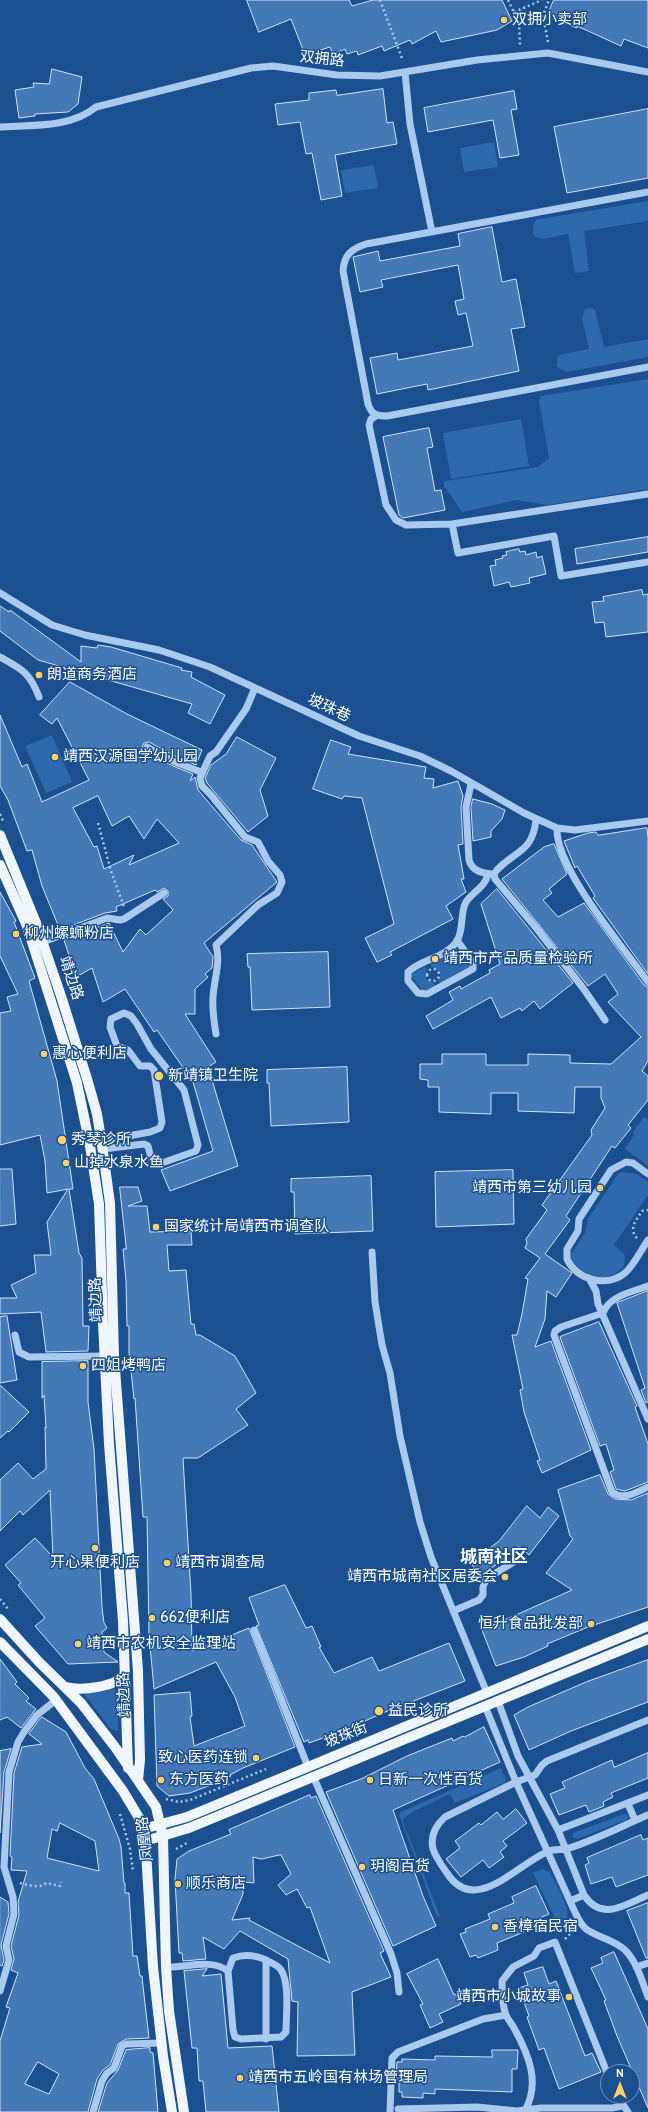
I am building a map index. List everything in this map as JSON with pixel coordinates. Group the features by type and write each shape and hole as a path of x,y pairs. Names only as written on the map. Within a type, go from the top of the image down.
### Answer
{"main road":[{"name":"靖边路","path":"0,835 43,942 84,1066 97,1114 102,1145 110,1203 113,1348 138,1671 140,1760 138,1780"},
{"name":"靖边路","path":"0,865 27,926 73,1069 84,1112 99,1204 105,1356 125,1674 128,1768"},
{"name":"凤凰路","path":"0,1619 39,1662 66,1687 102,1729 156,1807 163,1837 166,1967 169,2012 184,2112"},
{"name":"坡珠街","path":"146,1841 189,1828 311,1771 487,1693 648,1626"},
{"name":"坡珠街","path":"143,1829 187,1817 485,1706 648,1639"},
{"name":"凤凰路","path":"0,1642 56,1700 124,1791 137,1813 143,1829 146,1841 153,1967 172,2112"},
{"path":"66,1687 77,1690 114,1683 122,1679 125,1674"}],"street":[{"name":"双拥路","path":"0,127 66,122 82,117 96,106 251,68 273,66 336,75 366,76 406,72 477,60 548,54 648,72"},
{"path":"406,72 410,124 432,232"},
{"path":"376,416 370,412 368,404 343,271 344,262 347,255 354,248 366,244 648,192"},
{"path":"648,367 387,416 376,416 371,419 369,425 386,505 396,520 406,525 452,524 648,494"},
{"path":"452,524 458,553 554,536 561,576 648,562"},
{"name":"坡珠巷","path":"0,593 52,625 85,635 159,650 210,667 359,736 420,756 451,771 471,784 536,819 557,828 575,830 648,821"},
{"path":"0,657 20,668 28,675 39,697"},
{"path":"216,1034 213,1019 212,998 219,962 216,945 220,939 244,920 258,905 277,893 282,882 280,875 268,861 258,842 245,837 211,795 205,791 200,778 201,772 210,756 216,752 246,709 255,688"},
{"path":"147,747 175,762 201,772"},
{"path":"471,784 466,807 469,860 471,866 475,870 491,874 499,886 537,928 592,1000 605,1020"},
{"path":"457,940 473,963 473,969 427,994 418,993 408,981 408,972 451,948 457,940 463,921 464,907 467,901 483,885 491,874 502,864 512,859 529,843 534,832 536,819"},
{"path":"557,828 557,837 561,851 580,890 648,982"},
{"path":"43,942 107,918 120,920 124,919 164,893"},
{"path":"124,1013 131,1016 151,1049 184,1090 198,1145 196,1151 159,1164 151,1158 148,1146 144,1144 102,1145 150,1132 160,1128 162,1122 154,1070 150,1066 140,1066 128,1050 117,1046 113,1035 110,1019 124,1013"},
{"path":"648,1174 633,1163 626,1162 611,1170 579,1219 578,1231 567,1249 567,1259 575,1270 590,1280 596,1291 601,1311 648,1419"},
{"path":"590,1280 608,1280 626,1273 647,1242"},
{"path":"372,1252 375,1302 401,1442 431,1557 487,1693"},
{"path":"648,1286 611,1300 601,1311 561,1327 555,1331 555,1341 612,1492 621,1496 631,1494 648,1487"},
{"path":"15,1335 19,1352 29,1357 105,1356"},
{"path":"453,1611 479,1600 483,1595 483,1587 486,1580 517,1560"},
{"path":"254,1630 311,1771 391,1954 397,1973 400,1992"},
{"path":"0,1991 9,1960 3,1945 14,1914 13,1897 4,1867 9,1772 18,1742 24,1732 37,1715 56,1700"},
{"path":"498,1701 518,1756 531,1778 550,1818 558,1830 584,1895 590,1904 605,1911 648,1895"},
{"path":"485,1706 516,1782 578,1919 586,1929 610,1940 625,1951 636,1968 648,1997"},
{"path":"648,1720 547,1761 531,1778 516,1782 445,1817 438,1824 432,1838 433,1849 437,1859 453,1882 462,1888 480,1890 507,1877 547,1852 565,1849 648,1815"},
{"path":"558,1830 648,1795"},
{"path":"628,1804 635,1820"},
{"path":"570,1901 584,1895"},
{"path":"524,2111 531,2097 533,2082 532,2068 523,2046 506,2015 502,1982 513,1968 534,1956 539,1948 555,1942 604,2064"},
{"path":"242,1955 258,1957 280,1969 284,1976 286,2032 280,2037 266,2039 240,2039 236,2037 233,2030 228,1971 233,1958 242,1955"},
{"path":"266,1960 266,2039"},
{"path":"636,1968 648,1963"},
{"path":"166,1967 214,1964 221,1966 228,1971"},
{"path":"390,2112 392,2058 398,2052 484,2019 506,2015"},
{"path":"93,2112 102,2081 107,2073 114,2068 122,2046 126,2044 162,2043"},
{"path":"398,2109 477,2107 524,2111 612,2108 622,2106 628,2112"}],"path":[{"path":"380,0 402,56 406,72"},
{"path":"508,0 519,23 521,56"},
{"path":"514,12 542,0"},
{"path":"548,54 547,34 543,15 549,0"},
{"path":"98,824 123,901 124,919"},
{"path":"430,969 436,970 439,973 436,980 430,981 427,978 427,972 430,969"},
{"path":"647,1242 635,1236 632,1230 633,1225 642,1211 648,1210"},
{"path":"0,1599 12,1613"},
{"path":"163,1798 178,1802 190,1800 267,1768"},
{"path":"119,1809 129,1845 133,1873"},
{"path":"172,1853 191,1841"},
{"path":"8,1884 20,1883 41,1886 48,1883 60,1886 61,1882"},
{"path":"555,1942 571,1935 578,1919"}],"shaded area":[{"path":"494,142 498,167 464,172 460,148"},
{"path":"374,165 378,188 345,193 341,170"},
{"path":"648,201 648,221 584,231 589,271 575,273 568,234 542,239 537,238 534,234 533,229 535,220"},
{"path":"591,308 595,310 604,347 648,339 648,357 566,372 557,367 559,355 589,349 582,318 585,309"},
{"path":"648,379 648,489 547,505 517,500 462,512 444,487 444,481 538,467 549,458 539,401 541,396"},
{"path":"521,419 529,466 451,479 443,433"},
{"path":"52,735 72,782 46,793 25,746"},
{"path":"459,950 470,963 471,968 441,984 438,980 440,977 439,972 430,965 451,952"},
{"path":"425,967 427,970 425,974 426,979 434,983 436,986 423,991 412,977 412,974"},
{"path":"644,1117 648,1120 648,1166 625,1149 634,1135 633,1132"},
{"path":"622,1172 637,1174 648,1182 648,1195 614,1245 625,1255 624,1266 616,1273 609,1276 595,1276 579,1268 572,1259 571,1254 585,1233 588,1219 618,1174"},
{"path":"110,1687 114,1688 118,1694 118,1731 110,1728 85,1695 86,1691"},
{"path":"501,1768 506,1780 504,1783 455,1803 450,1794 414,1811 403,1819 440,1916 437,1917 399,1814"},
{"path":"624,1814 629,1816 626,1820 577,1839 572,1837 573,1833"},
{"path":"542,1869 550,1872 566,1905 568,1918 566,1924 556,1930 550,1919 554,1916 533,1873"}],"building":[{"path":"247,0 349,0 352,6 373,0 502,0 512,21 497,30 441,42 436,31 412,44 410,40 384,51 382,46 358,55 357,51 347,54 345,49 333,54 330,47 305,55 291,19 259,32"},
{"path":"554,0 648,0 648,48 624,39 621,46 577,26 577,28 564,23 548,14"},
{"path":"52,69 82,77 78,104 68,112 35,114 35,116 19,118 15,90 34,87 33,83 49,84"},
{"path":"383,89 387,123 393,122 397,144 335,155 342,196 321,200 312,153 306,154 300,122 278,125 275,104 309,100 309,93 336,90 337,95"},
{"path":"514,91 517,109 511,110 519,155 500,158 493,120 428,132 424,108"},
{"path":"648,109 648,178 567,193 554,127"},
{"path":"492,227 502,282 516,279 525,327 511,329 519,371 428,390 427,384 377,394 370,358 397,353 398,360 473,346 466,313 458,315 455,301 464,299 458,265 381,280 383,287 360,292 353,257 378,251 380,261 460,246 458,234"},
{"path":"429,428 433,447 427,448 435,491 441,490 445,510 403,518 399,515 383,437"},
{"path":"648,537 648,552 577,564 575,549"},
{"path":"519,549 520,552 525,551 526,555 536,552 537,558 542,556 546,574 529,578 530,583 511,587 509,582 494,586 490,566 496,565 495,560 503,558 502,556 507,555 506,552"},
{"path":"642,590 643,595 648,594 648,632 606,637 604,622 595,623 592,602 604,601 603,597"},
{"path":"0,606 9,612 10,610 81,662 81,646 97,648 98,645 111,647 182,668 181,670 192,672 191,677 225,695 210,724 188,713 192,704 38,660 0,631"},
{"path":"70,682 127,714 202,750 196,765 149,742 144,743 142,747 145,751 173,766 193,774 190,781 195,777 198,790 241,840 252,845 277,882 204,943 213,957 212,968 205,974 208,977 195,989 195,1014 185,1014 216,1062 208,1067 238,1166 170,1191 161,1170 213,1151 193,1082 157,1030 154,1032 125,989 103,1002 92,968 76,977 64,940 109,923 123,952 140,929 146,935 173,910 163,899 168,896 168,891 164,888 157,892 155,890 116,907 117,911 105,913 60,930 42,886 32,850 27,851 8,800 0,786 0,715 22,767 27,764 42,802 89,780 57,718 52,724 40,715","holes":["98,796 112,826 129,816 144,839 157,819 179,843 129,865 134,855 104,869 97,846 94,847 73,808"]},
{"path":"237,737 276,758 260,790 268,816 248,832 207,783 205,778 211,765 226,754"},
{"path":"331,740 351,747 348,754 426,767 424,778 434,779 433,788 458,781 463,796 461,807 463,844 458,845 464,879 461,879 466,892 446,906 453,919 390,952 392,955 377,962 365,938 394,924 362,798 344,796 342,799 313,789"},
{"path":"473,799 492,804 505,810 502,819 491,831 491,837 473,841 471,807"},
{"path":"647,828 648,974 593,898 595,896 577,866 575,868 564,841 588,833 596,832 598,835"},
{"path":"554,844 567,874 549,889 552,893 543,900 558,917 584,903 644,985 648,987 648,1061 642,1071 648,1076 648,1100 628,1125 631,1128 615,1148 612,1146 566,1216 570,1220 545,1254 572,1273 556,1297 547,1291 545,1319 535,1347 551,1341 591,1450 542,1473 537,1461 540,1460 524,1412 520,1390 523,1389 512,1335 517,1335 522,1314 528,1279 525,1278 540,1258 525,1248 527,1243 526,1239 547,1210 542,1205 592,1135 591,1130 605,1108 601,1098 601,1087 575,1087 574,1113 518,1111 518,1093 491,1093 491,1114 439,1112 439,1087 428,1087 428,1080 420,1079 420,1064 442,1064 442,1054 486,1054 486,1065 528,1065 528,1054 570,1055 570,1063 611,1064 641,1037 608,1002 618,994 605,974 588,986 502,879 544,847"},
{"path":"497,889 573,983 540,1009 534,1001 522,1011 520,1008 501,1018 491,997 433,1029 426,1016 453,1000 449,992 460,986 461,989 490,973 489,970 500,964 481,904"},
{"path":"0,892 16,921 14,922 35,978 29,981 57,1081 73,1189 69,1189 79,1253 82,1258 83,1326 89,1326 88,1351 46,1352 41,1312 0,1314 0,1298 17,1298 11,1285 36,1273 34,1255 51,1255 47,1222 68,1189 47,1193 45,1161 40,1135 0,1145 0,1013 11,1011 7,997 18,994 0,956"},
{"path":"328,952 330,1007 252,1010 250,967 248,967 247,954"},
{"path":"347,1067 349,1122 271,1126 267,1070"},
{"path":"0,1169 12,1169 16,1224 0,1226"},
{"path":"513,1170 514,1224 436,1227 435,1172"},
{"path":"371,1176 373,1231 295,1234 294,1192 291,1192 291,1179"},
{"path":"120,1187 138,1187 142,1201 128,1206 147,1206 150,1232 191,1231 192,1245 167,1245 169,1271 186,1270 191,1324 194,1324 196,1335 200,1335 235,1356 256,1393 236,1409 248,1425 198,1458 183,1458 191,1594 192,1651 249,1628 295,1747 243,1768 230,1775 231,1776 211,1785 190,1793 169,1796 157,1786 154,1695 190,1692 192,1716 190,1717 194,1746 245,1726 235,1697 216,1662 154,1689 149,1635 147,1517 143,1517 135,1398 134,1399 129,1352 129,1326 127,1326 126,1281 123,1249 126,1249"},
{"path":"648,1291 648,1402 646,1403 641,1390 645,1388 617,1303"},
{"path":"7,1316 17,1380 0,1383 0,1317"},
{"path":"599,1322 637,1406 635,1407 648,1444 648,1482 625,1491 616,1489 610,1472 614,1470 606,1444 600,1446 560,1337"},
{"path":"88,1361 88,1402 94,1449 102,1607 104,1623 107,1628 102,1632 104,1652 118,1662 68,1664 35,1626 45,1618 18,1585 21,1583 5,1565 35,1538 53,1557 50,1490 23,1515 20,1511 0,1531 0,1480 18,1463 33,1479 46,1469 45,1427 46,1428 44,1395 42,1398 42,1362"},
{"path":"0,1385 29,1412 9,1432 8,1431 0,1438"},
{"path":"600,1475 608,1494 615,1499 631,1500 648,1493 648,1607 588,1627 547,1644 548,1646 524,1657 496,1666 482,1630 572,1590 546,1573 573,1539 570,1536 558,1490"},
{"path":"527,1506 540,1518 548,1507 559,1516 529,1555 519,1546 481,1577 471,1563 499,1541"},
{"path":"285,1585 306,1628 312,1626 321,1647 319,1647 334,1673 372,1657 379,1671 449,1643 465,1681 385,1712 345,1730 309,1743 308,1740 304,1742 256,1626 259,1625 249,1598"},
{"path":"0,1659 17,1682 15,1684 29,1698 26,1701 36,1709 21,1728 7,1717 0,1720"},
{"path":"648,1660 648,1702 571,1731 529,1750 514,1715 528,1707 586,1682"},
{"path":"42,1717 66,1732 85,1768 94,1779 121,1847 125,1893 129,1893 133,1956 137,1956 140,1976 142,1976 149,2038 126,2039 118,2044 110,2065 103,2070 97,2079 88,2112 0,2112 0,2041 10,2008 6,2007 18,1973 11,1970 14,1959 11,1946 19,1915 18,1902 27,1871 11,1870 12,1857 10,1856 14,1773 22,1747 42,1744 29,1734","holes":["60,1823 95,1841 99,1871 47,1858 52,1829 57,1831","38,2062 59,2074 49,2094 25,2084"]},
{"path":"484,1727 500,1762 393,1810 423,1896 436,1926 393,1946 326,1792 361,1779 407,1756 452,1738 453,1741 463,1736 464,1737"},
{"path":"11,1749 4,1772 0,1833 0,1751"},
{"path":"648,1753 648,1778 611,1793 613,1797 603,1802 604,1806 589,1812 586,1805 559,1815 550,1794 565,1788 562,1782 612,1760 614,1767"},
{"path":"310,1795 311,1798 316,1796 384,1951 380,1953 391,1977 352,1992 355,2055 297,2056 298,2002 292,2001 288,1959 240,1931 224,1949 203,1937 206,1959 183,1961 182,1953 179,1953 175,1879 177,1859 189,1851 231,1834 229,1830","holes":["281,1855 291,1874 278,1885 286,1895 297,1889 307,1908 310,1907 330,1963 249,1920 250,1918 232,1920 243,1894 243,1882 254,1883 253,1857 261,1859"]},
{"path":"516,1809 527,1823 503,1841 507,1846 500,1852 504,1857 489,1868 483,1860 461,1877 446,1859 460,1848 455,1841 479,1823 481,1825 497,1812 503,1819"},
{"path":"641,1835 643,1840 648,1838 648,1875 616,1887 612,1877 591,1884 585,1865 589,1863 587,1858"},
{"path":"536,1886 549,1914 522,1926 524,1932 497,1943 498,1950 478,1958 476,1955 470,1957 460,1934 466,1932 465,1929 490,1919 488,1914 514,1903 512,1897"},
{"path":"0,1897 8,1902 9,1914 1,1945 4,1960 2,1966 0,1965"},
{"path":"648,1903 648,1958 646,1958 627,1911"},
{"path":"614,1952 648,2029 648,2108 640,2089 640,2064 629,2064 604,2001 606,2000 591,1968 603,1963 601,1958"},
{"path":"438,1959 454,1995 456,1994 461,2004 439,2014 443,2022 430,2028 420,2005 423,2004 407,1974"},
{"path":"543,1967 549,1984 556,1981 585,2056 592,2053 600,2072 559,2089 544,2048 539,2050 527,2017 529,2016 519,1988 528,1985 524,1973"},
{"path":"207,1969 202,1976 221,1974 228,2048 272,2046 279,2112 206,2112 203,2081 199,2081 197,2048 192,2048 184,1971"},
{"path":"150,2048 150,2052 153,2053 158,2112 98,2112 107,2083 118,2070 126,2050"},
{"path":"492,2050 518,2050 517,2069 512,2069 512,2092 435,2089 435,2094 423,2093 423,2098 402,2097 402,2092 399,2092 399,2080 396,2080 397,2062 402,2062 402,2059 435,2060 435,2056 492,2057"}],"place":[{"name":"双拥小卖部","path":"504,20"},
{"name":"朗道商务酒店","path":"39,675"},
{"name":"靖西汉源国学幼儿园","path":"55,757"},
{"name":"柳州螺蛳粉店","path":"16,934"},
{"name":"靖西市产品质量检验所","path":"435,959"},
{"name":"惠心便利店","path":"44,1054"},
{"name":"新靖镇卫生院","path":"159,1076"},
{"name":"秀琴诊所","path":"62,1140"},
{"name":"山掉水泉水鱼","path":"66,1163"},
{"name":"靖西市第三幼儿园","path":"600,1188"},
{"name":"国家统计局靖西市调查队","path":"156,1227"},
{"name":"四姐烤鸭店","path":"83,1366"},
{"name":"开心果便利店","path":"95,1548"},
{"name":"靖西市调查局","path":"167,1563"},
{"name":"靖西市城南社区居委会","path":"505,1577"},
{"name":"662便利店","path":"152,1618"},
{"name":"恒升食品批发部","path":"591,1624"},
{"name":"靖西市农机安全监理站","path":"78,1644"},
{"name":"益民诊所","path":"379,1711"},
{"name":"致心医药连锁","path":"256,1758"},
{"name":"东方医药","path":"161,1780"},
{"name":"日新一次性百货","path":"370,1780"},
{"name":"玥阁百货","path":"362,1867"},
{"name":"顺乐商店","path":"178,1884"},
{"name":"香樟宿民宿","path":"495,1927"},
{"name":"靖西市小城故事","path":"569,1997"},
{"name":"靖西市五岭国有林场管理局","path":"240,2078"}],"district":[{"name":"城南社区","path":"494,1557"}]}
